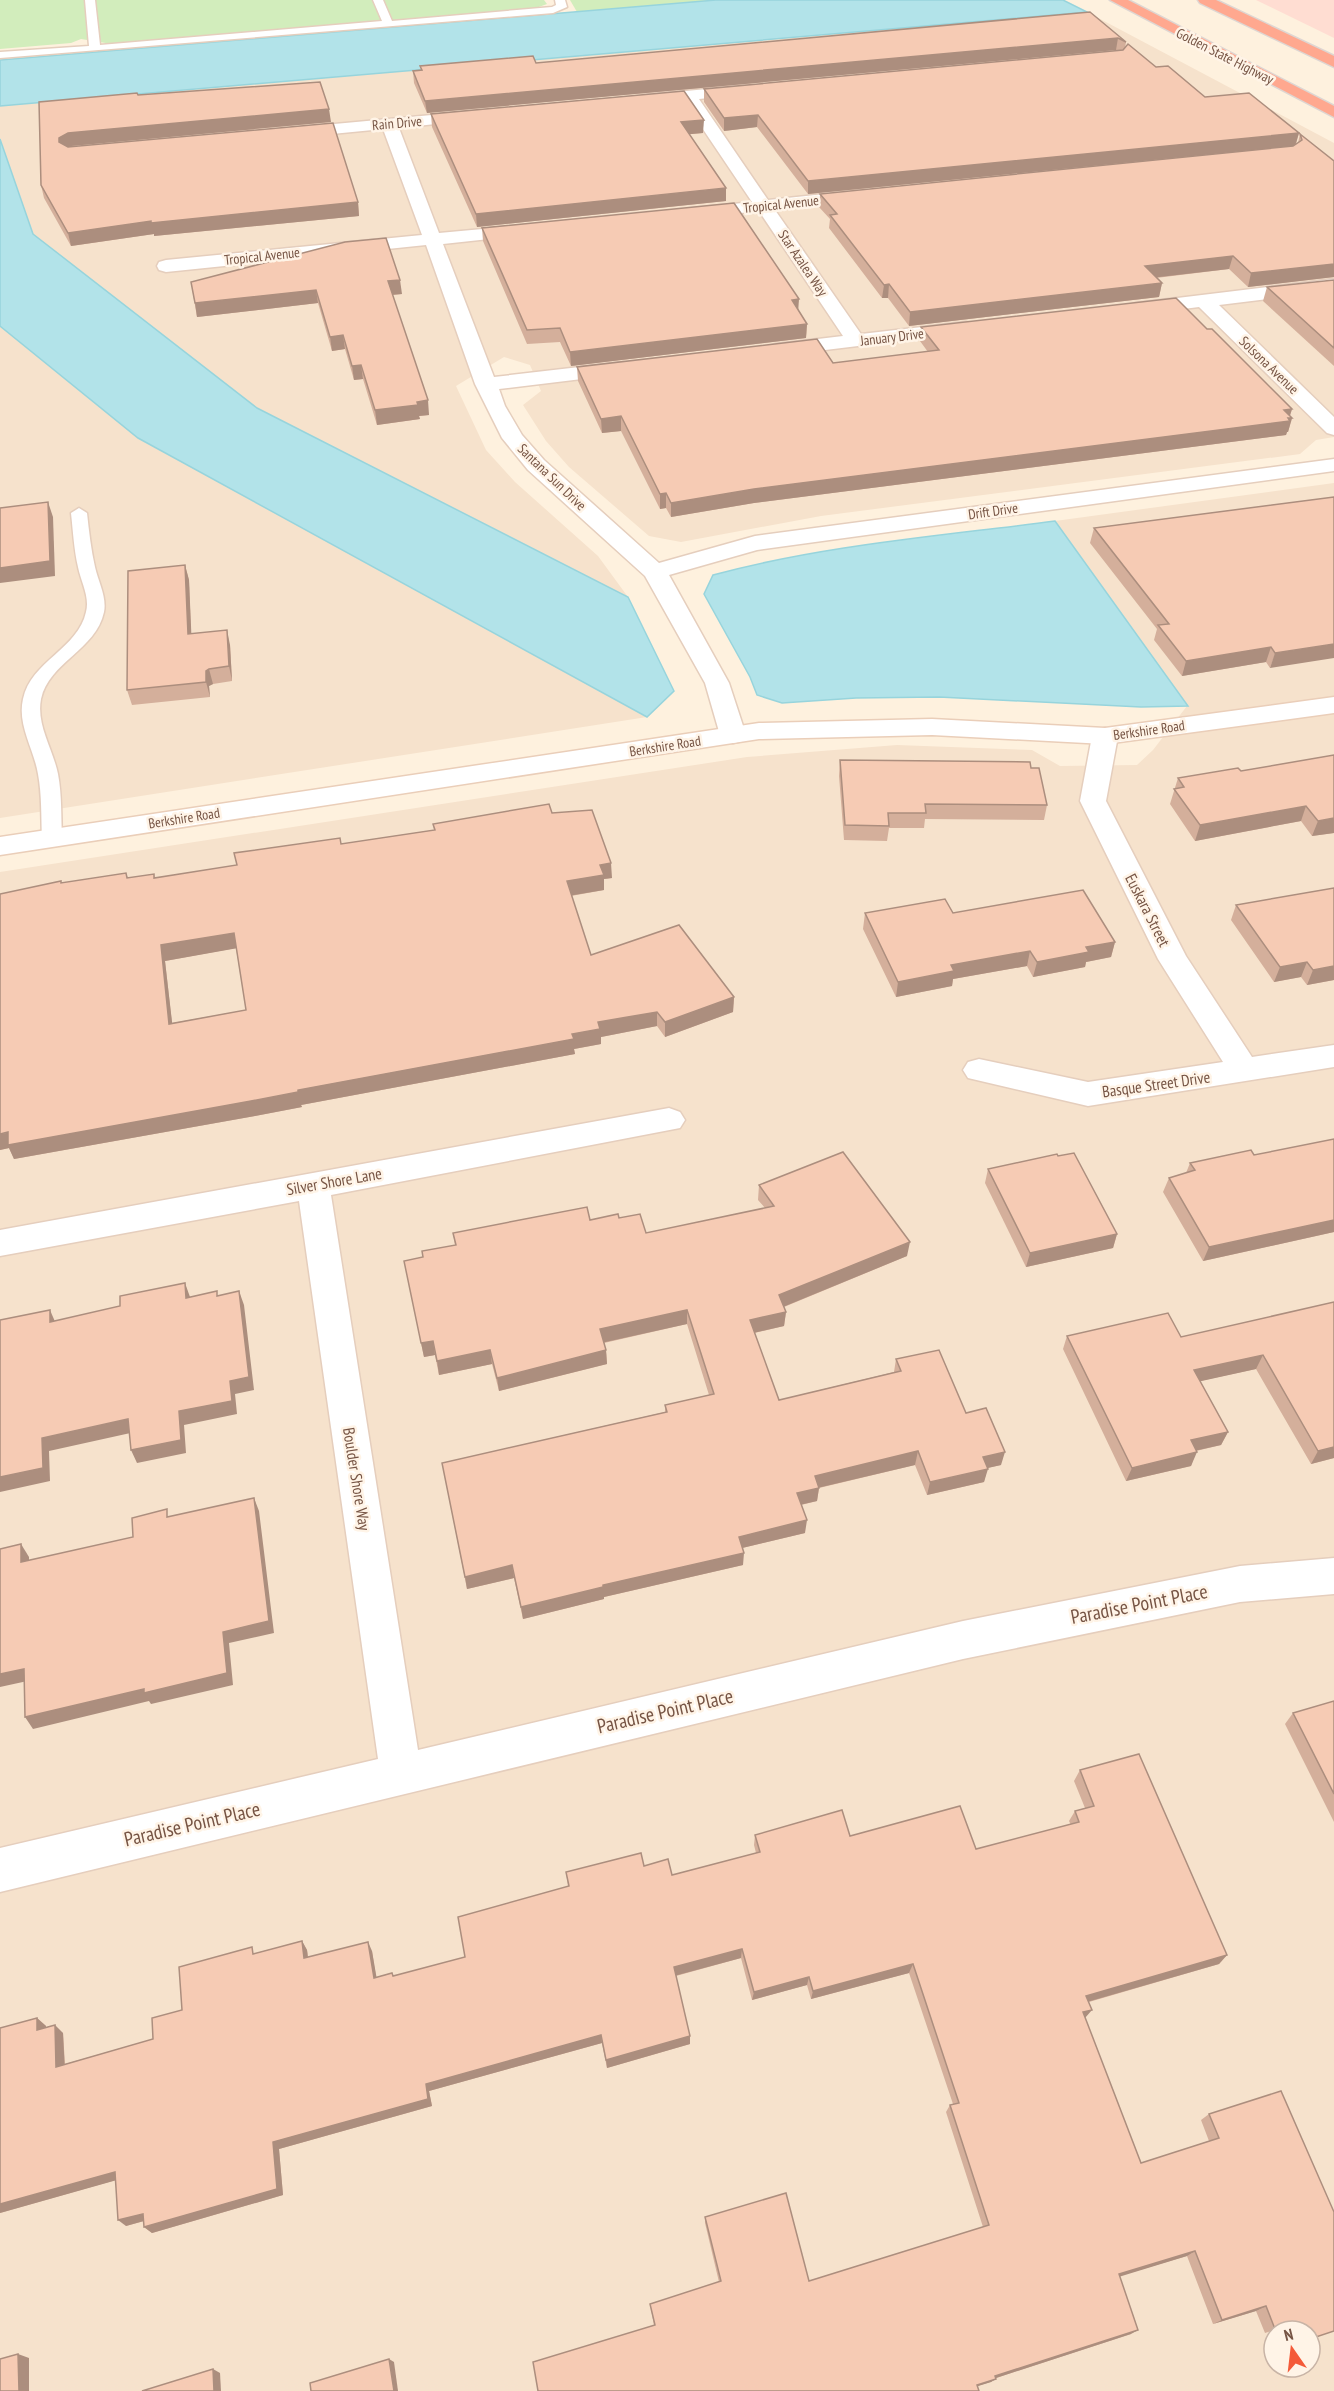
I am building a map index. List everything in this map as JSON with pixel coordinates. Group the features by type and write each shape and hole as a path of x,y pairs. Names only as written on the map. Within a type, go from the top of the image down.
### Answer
{"highway":[{"name":"Golden State Highway","path":"1117,0 1334,112"},
{"path":"1205,0 1334,62"}],"street":[{"path":"632,101 760,89"},
{"name":"Star Azalea Way","path":"689,96 856,341"},
{"name":"Rain Drive","path":"272,135 493,114"},
{"name":"Santana Sun Drive","path":"389,124 485,384 513,438 536,465 655,572 717,683 733,735"},
{"name":"Tropical Avenue","path":"681,214 880,194"},
{"name":"Tropical Avenue","path":"166,266 539,228"},
{"path":"1122,310 1334,285"},
{"name":"Solsona Avenue","path":"1204,301 1334,429"},
{"name":"January Drive","path":"752,353 983,326"},
{"path":"485,384 647,365"},
{"name":"Drift Drive","path":"655,572 756,543 1334,465"},
{"name":"Berkshire Road","path":"0,846 759,731 932,727 1106,736 1334,705"},
{"name":"Euskara Street","path":"1106,736 1093,801 1173,958 1245,1071"},
{"name":"Basque Street Drive","path":"979,1070 1088,1094 1334,1056"},
{"name":"Silver Shore Lane","path":"0,1243 669,1120"},
{"name":"Boulder Shore Way","path":"313,1185 401,1774"},
{"name":"Paradise Point Place","path":"0,1870 963,1640 1240,1584 1334,1576"}],"lane":[{"path":"90,0 95,49"},
{"path":"378,0 388,24"},
{"path":"0,55 553,10 561,7 560,0"},
{"path":"52,838 47,773 34,730 31,701 35,685 45,671 92,625 96,609 87,569 79,513"}],"shaded area":[{"path":"1256,0 1334,0 1334,38"},
{"path":"1087,12 1334,143 1334,437 1316,440 1300,454 821,516 681,542 649,536 569,467 546,441 523,405 541,391 530,365 504,357 456,386 486,450 515,482 598,556 628,597 257,408 32,234 0,138 0,106"},
{"path":"0,326 138,438 647,717 0,818"},
{"path":"1334,483 1334,2391 0,2391 0,872 747,757 897,745 1032,750 1060,766 1137,765 1153,750 1187,706 1055,521"}],"green space":[{"path":"0,0 544,0 547,4 536,8 112,44 81,39 71,43 0,49"},
{"path":"570,0 716,0 577,12"}],"water":[{"path":"716,0 1063,0 1087,12 0,106 0,60"},
{"path":"0,139 33,234 257,408 628,597 674,691 647,717 138,438 0,326"},
{"path":"1055,521 1188,706 1141,707 939,697 856,698 782,703 757,695 750,677 704,594 713,575 797,556 883,542"}],"building":[{"path":"1090,12 1126,42 1118,38 425,101 413,71 422,70 420,66 533,56 536,63"},
{"path":"1128,44 1156,67 1168,66 1205,97 1249,93 1299,133 808,181 758,115 724,118 704,89 1123,50"},
{"path":"320,82 329,109 68,133 59,138 59,142 68,147 333,123 358,202 151,223 151,221 68,233 41,185 39,102 137,93 138,95"},
{"path":"684,91 704,120 681,122 726,188 476,214 431,114"},
{"path":"1300,134 1334,161 1334,264 1251,273 1233,256 1145,266 1162,283 910,312 889,284 884,285 830,215 837,214 820,194 1293,146 1302,140"},
{"path":"734,203 799,299 792,300 807,324 570,352 560,328 527,330 482,228"},
{"path":"386,238 400,280 388,281 428,400 417,402 418,405 375,410 361,365 352,366 343,335 330,337 316,290 195,303 191,282 345,242"},
{"path":"1334,280 1334,348 1267,287"},
{"path":"1176,298 1207,329 1212,329 1292,409 1284,410 1292,418 1288,418 1290,421 754,489 671,503 666,493 660,494 621,416 601,419 577,367 817,339 833,363 939,350 921,327"},
{"path":"1334,497 1334,644 1275,653 1271,647 1186,661 1158,625 1169,624 1094,528"},
{"path":"48,502 50,561 0,568 0,508"},
{"path":"185,565 188,634 227,630 229,666 206,671 206,682 127,690 128,571"},
{"path":"1334,755 1334,818 1318,821 1306,806 1200,825 1174,789 1184,787 1178,778 1238,768 1241,771"},
{"path":"840,760 1030,762 1031,768 1039,768 1047,805 925,804 926,813 888,813 889,826 845,825"},
{"path":"549,804 552,813 592,810 611,863 600,865 604,875 567,881 591,955 679,925 734,997 665,1022 657,1012 598,1022 600,1029 572,1034 574,1039 8,1145 8,1132 0,1134 0,894 61,881 61,883 126,873 127,878 154,874 154,878 237,865 234,853 340,838 341,844 435,830 433,824","holes":["234,933 246,1010 169,1024 161,945"]},
{"path":"1334,888 1334,966 1313,970 1307,962 1280,967 1236,905"},
{"path":"1083,890 1115,942 1086,947 1089,952 1037,962 1030,951 951,965 954,971 898,982 865,913 945,899 953,913"},
{"path":"1334,1139 1334,1220 1209,1247 1169,1178 1195,1170 1190,1163 1251,1150 1254,1155"},
{"path":"843,1152 910,1242 779,1295 786,1312 750,1320 779,1400 901,1371 896,1359 939,1350 966,1413 986,1408 1005,1452 983,1457 988,1469 930,1482 918,1451 815,1476 819,1488 797,1493 807,1520 739,1537 744,1553 603,1585 603,1587 521,1607 512,1565 465,1577 442,1463 667,1412 665,1405 714,1394 687,1310 600,1329 606,1350 497,1378 490,1350 437,1361 433,1341 421,1343 404,1261 423,1257 422,1251 456,1245 453,1233 587,1207 590,1220 618,1214 619,1218 640,1214 646,1233 774,1206 759,1185"},
{"path":"1074,1153 1117,1234 1030,1253 988,1169 1057,1154 1058,1156"},
{"path":"185,1283 186,1298 217,1291 217,1296 239,1291 249,1377 230,1381 232,1401 179,1411 181,1440 131,1450 128,1419 42,1438 43,1468 0,1477 0,1320 50,1310 50,1322 120,1306 120,1296"},
{"path":"1334,1302 1334,1447 1318,1451 1263,1355 1194,1370 1228,1432 1191,1440 1197,1452 1132,1468 1067,1336 1168,1313 1181,1337"},
{"path":"254,1498 269,1621 223,1632 227,1673 144,1693 144,1689 25,1717 24,1669 0,1674 0,1549 21,1544 21,1562 133,1537 132,1518 167,1509 167,1517"},
{"path":"1334,1701 1334,1794 1293,1713"},
{"path":"1139,1754 1227,1955 1086,1996 1092,2010 1083,2012 1141,2163 1219,2138 1209,2114 1281,2091 1334,2212 1334,2331 1322,2335 1322,2319 1271,2319 1266,2306 1222,2320 1195,2251 1119,2274 1138,2330 995,2376 996,2379 977,2385 979,2391 538,2391 533,2362 655,2325 650,2304 721,2281 705,2217 786,2193 809,2281 989,2225 950,2105 959,2103 913,1964 813,1991 809,1977 754,1992 742,1949 674,1967 690,2036 606,2060 601,2035 426,2084 428,2099 273,2142 277,2189 144,2227 143,2214 118,2220 115,2172 0,2204 0,2028 37,2018 37,2030 55,2025 56,2067 153,2039 152,2018 182,2010 179,1967 252,1947 253,1954 302,1941 304,1958 368,1942 374,1978 392,1973 393,1976 465,1957 458,1917 569,1886 566,1872 641,1853 644,1866 668,1859 672,1875 760,1852 755,1835 842,1810 850,1836 960,1806 976,1849 1079,1822 1075,1811 1094,1806 1080,1770"},
{"path":"18,2354 19,2391 0,2391 0,2359"},
{"path":"389,2359 394,2391 311,2391 310,2383"},
{"path":"213,2369 214,2391 142,2391"}]}
